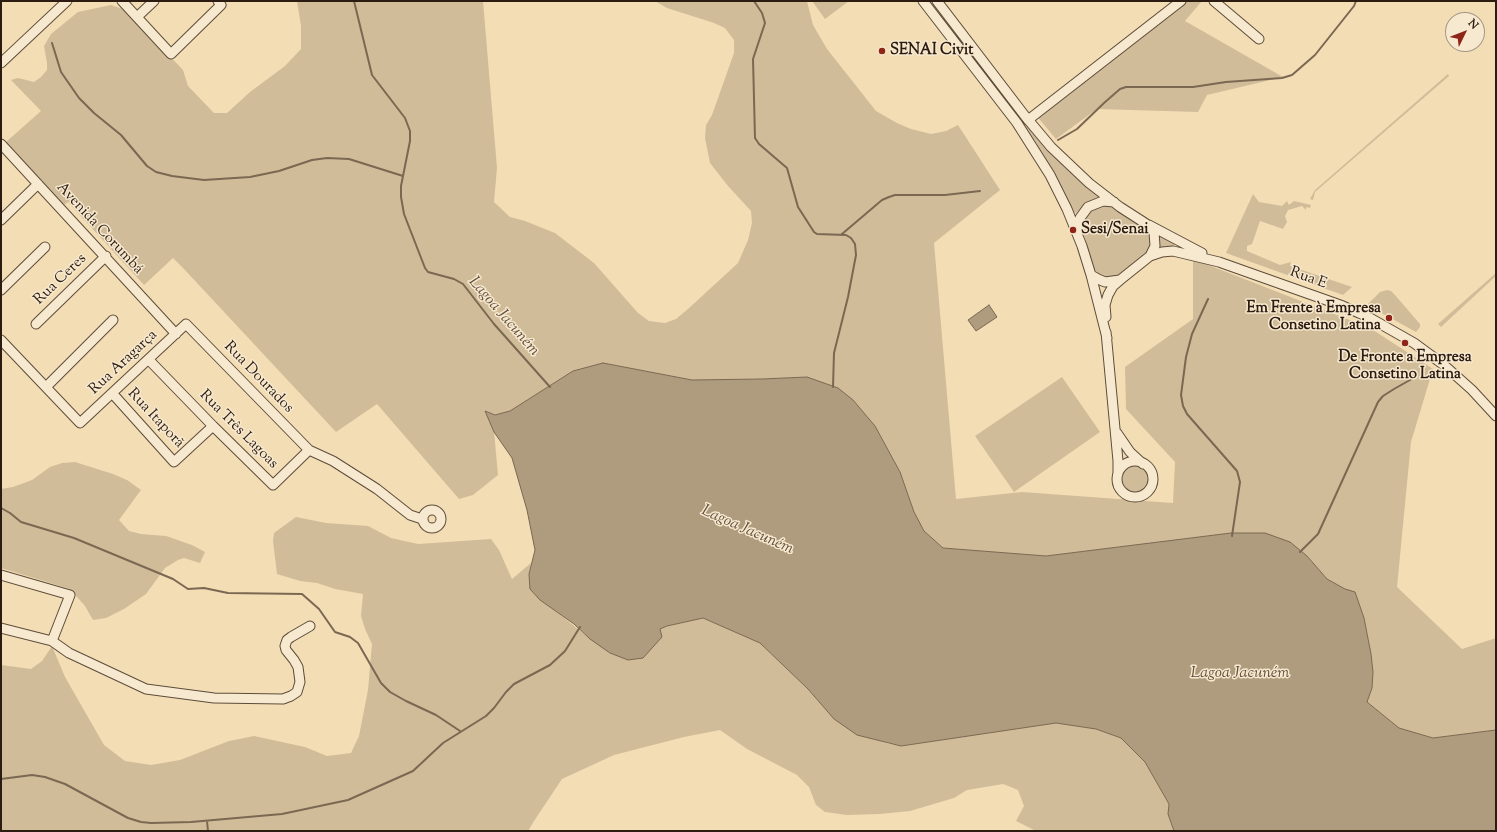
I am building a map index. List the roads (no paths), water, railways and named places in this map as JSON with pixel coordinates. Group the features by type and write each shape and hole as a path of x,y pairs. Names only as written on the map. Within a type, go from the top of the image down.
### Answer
{"street":[{"path":"1,63 67,1"},
{"path":"122,1 171,54 221,5 218,1"},
{"path":"137,17 154,1"},
{"path":"924,1 1027,137 1054,181 1077,231 1091,275 1107,338"},
{"path":"937,1 1028,120 1051,147 1077,172 1114,202 1148,225 1154,232 1156,242 1154,250 1150,256 1110,290 1105,305 1115,429 1118,474 1117,483 1120,490 1127,495 1139,497 1149,490 1152,482 1151,474 1124,445 1115,429"},
{"path":"1028,120 1181,1"},
{"path":"1214,1 1259,39"},
{"name":"Avenida Corumbá","path":"1,144 106,256 176,334"},
{"path":"1,220 38,184"},
{"path":"1077,231 1080,218 1088,207 1103,201 1114,202"},
{"name":"Rua E","path":"1148,225 1219,262"},
{"path":"1,290 45,246"},
{"name":"Rua E","path":"1150,256 1162,252 1173,251 1219,262 1344,306 1390,328 1414,343 1444,365 1472,390 1496,416"},
{"name":"Rua Ceres","path":"36,324 106,256"},
{"path":"1091,275 1105,282 1120,280"},
{"path":"1,340 46,387 113,320"},
{"name":"Rua Aragarça","path":"46,387 80,423 186,324"},
{"name":"Rua Dourados","path":"186,324 309,450"},
{"name":"Rua Três Lagoas","path":"149,360 273,485 309,450"},
{"name":"Rua Itaporã","path":"112,394 174,462 213,426"},
{"path":"309,450 333,461 377,489 410,515 422,519"},
{"path":"1118,474 1122,467 1128,463 1136,462 1144,465"},
{"path":"1,575 70,595 52,641"},
{"path":"1,628 52,641 69,653 146,689 214,698 284,698 297,692 300,682 298,667 286,650 285,646 287,640 310,626"}],"water":[{"path":"989,305 997,317 976,331 968,320"},
{"name":"Lagoa Jacuném","path":"603,363 692,380 807,377 838,388 853,400 875,426 900,472 914,512 924,531 943,548 1046,556 1231,533 1265,533 1290,542 1307,556 1327,579 1345,589 1355,592 1364,618 1373,672 1372,688 1367,702 1399,728 1433,738 1496,730 1496,831 1174,831 1168,814 1169,804 1145,762 1121,738 1096,729 1056,723 901,746 857,735 834,719 808,689 760,643 703,618 660,629 662,637 643,658 628,660 610,653 590,639 574,624 540,600 530,589 529,574 535,550 527,510 512,458 494,432 485,411 495,415 510,411 573,371"}],"waterway":[{"name":"Lagoa Jacuném","path":"354,1 372,75 405,118 410,131 410,141 401,186 401,197 404,214 425,268 428,272 454,279 463,284 494,324 550,387"},
{"path":"754,1 762,13 765,23 753,59 755,138 759,144 787,168 798,207 814,232 817,234 846,235 851,238 855,244 856,255 848,297 834,353 833,387"},
{"path":"1058,140 1077,129 1120,89 1126,87 1193,87 1226,82 1282,78 1292,75 1315,55 1354,6 1356,1"},
{"path":"52,43 61,72 79,98 94,113 121,135 147,166 156,172 172,176 204,180 250,177 279,171 312,160 327,158 349,159 403,176"},
{"path":"842,234 882,200 895,195 945,195 980,191"},
{"path":"1208,299 1192,334 1186,357 1181,395 1183,406 1187,414 1237,471 1240,482 1232,536"},
{"path":"1300,552 1318,534 1378,402 1383,396 1410,380 1416,374"},
{"path":"1,508 21,522 74,538 173,579 188,589 204,588 228,593 302,594 319,609 335,632 350,637 358,643 381,683 390,692 436,715 460,731"},
{"path":"1,779 32,775 45,777 65,784 128,818 151,823 191,822 282,814 348,800 413,771 443,743 486,716 514,684 550,665 565,651 580,627"},
{"path":"207,821 208,831"}],"place":[{"name":"SENAI Civit","path":"882,51"},
{"name":"Sesi/Senai","path":"1073,230"},
{"name":"Em Frente à Empresa Consetino Latina","path":"1389,318"},
{"name":"De Fronte a Empresa Consetino Latina","path":"1405,343"}]}
